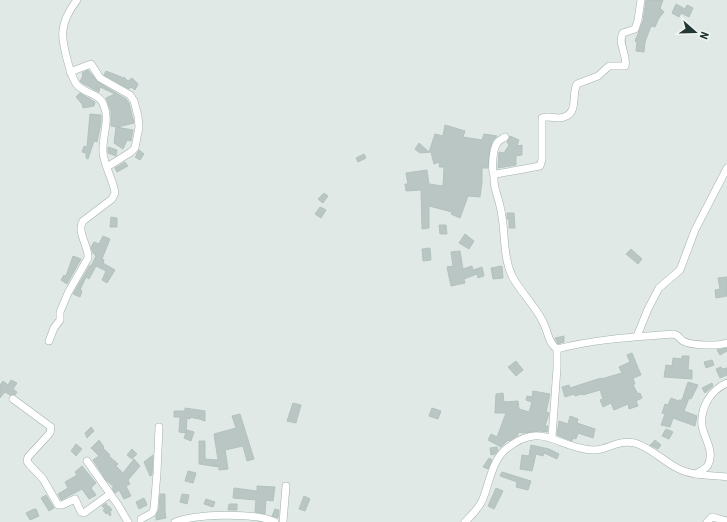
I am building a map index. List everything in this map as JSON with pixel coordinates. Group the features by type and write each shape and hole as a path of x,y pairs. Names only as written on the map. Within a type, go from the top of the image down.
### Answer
{"street":[{"path":"49,341 54,328 60,320 60,312 68,294 88,258 88,252 80,229 81,225 83,221 112,199 115,193 103,151 106,124 104,106 98,97 79,87 74,81 70,72 63,31 71,9 77,0"},
{"path":"494,175 540,166 542,160 542,118 548,116 560,118 568,115 573,109 575,88 577,84 598,76 609,66 625,66 626,61 622,49 621,36 623,33 635,29 641,0"},
{"path":"70,72 90,64 100,78 129,94 134,101 139,122 136,145 131,152 107,167"},
{"path":"504,137 496,146 492,172 494,175 494,187 500,206 509,269 525,296 540,316 551,343 557,349 558,368 552,437"},
{"path":"637,336 648,309 659,288 680,270 695,230 727,168"},
{"path":"557,349 571,345 637,336 675,334 678,335 683,341 688,342 715,345 727,343"},
{"path":"696,474 707,467 710,458 709,447 702,425 706,404 714,391 727,382"},
{"path":"13,399 50,426 50,433 28,457 27,462 43,479 58,505 62,505 74,499 81,512 84,512 110,494"},
{"path":"141,522 141,519 154,511 158,473 158,427"},
{"path":"465,522 477,510 482,502 496,462 505,449 522,438 531,435 552,437 567,444 593,450 605,448 619,442 633,443 651,451 678,469 696,474 727,477"},
{"path":"87,461 128,522"},
{"path":"283,522 286,486"},
{"path":"175,522 191,518 215,519 245,515 275,522"},
{"path":"707,522 709,518 712,517 727,521"}],"building":[{"path":"646,0 663,0 660,8 664,12 659,18 655,27 651,26 645,42 644,52 636,51 637,42 635,41 643,21"},
{"path":"676,4 685,9 687,5 693,8 689,17 681,13 679,17 672,13"},
{"path":"88,70 98,82 126,99 129,103 134,123 118,127 111,126 111,111 106,98 115,94 100,87 99,92 82,83 80,81 83,76 82,73"},
{"path":"106,71 124,77 128,81 132,78 138,84 135,90 131,87 129,89 104,75"},
{"path":"80,93 95,102 94,106 83,108 82,104 76,97"},
{"path":"90,114 101,115 101,123 97,142 94,141 88,159 86,158 86,153 82,152 84,146 87,147"},
{"path":"445,125 465,131 463,137 482,140 484,134 497,136 493,140 490,148 488,168 482,168 480,197 468,196 460,218 451,214 452,212 429,206 429,228 422,229 421,190 406,191 405,184 408,184 406,173 427,170 429,184 443,186 444,167 439,167 440,162 434,164 431,152 420,153 415,149 419,143 429,152 435,134 443,136"},
{"path":"116,127 133,130 131,141 127,140 123,149 114,143"},
{"path":"510,136 519,140 517,146 522,145 522,155 516,156 516,165 498,168 499,152 504,153 509,145 507,142"},
{"path":"108,147 117,150 116,156 108,153"},
{"path":"139,150 144,154 140,160 135,157"},
{"path":"364,154 366,158 358,162 356,158"},
{"path":"125,162 128,166 117,172 115,168"},
{"path":"324,193 328,196 323,203 318,199"},
{"path":"320,207 326,210 321,218 315,214"},
{"path":"507,213 514,213 515,228 509,228"},
{"path":"111,217 117,218 117,227 110,227"},
{"path":"439,225 446,225 447,234 440,234"},
{"path":"465,234 474,241 469,249 459,243"},
{"path":"103,236 110,239 102,259 104,260 103,263 115,270 107,283 102,280 106,271 96,266 89,279 86,277 80,290 82,291 80,297 73,294 96,256 91,247 94,242 99,244"},
{"path":"430,248 431,260 423,261 422,249"},
{"path":"631,249 642,259 638,264 626,254"},
{"path":"460,251 463,269 472,266 473,270 482,267 484,276 478,278 477,274 464,279 465,283 451,286 447,267 453,266 451,252"},
{"path":"73,256 81,259 67,284 61,280 64,275 66,276"},
{"path":"502,266 503,278 493,279 491,268"},
{"path":"727,277 727,296 716,298 715,290 720,289 718,278"},
{"path":"564,336 564,342 558,344 555,338"},
{"path":"727,348 727,351 720,355 717,350"},
{"path":"632,353 641,375 633,378 635,384 633,385 638,394 640,393 642,398 636,401 638,406 629,409 628,404 614,410 611,403 603,407 600,400 603,399 600,390 583,395 575,396 574,394 565,397 562,387 569,385 570,388 622,373 619,367 630,362 627,355"},
{"path":"682,356 689,356 688,370 692,370 692,379 664,377 666,365 672,366 673,358 682,359"},
{"path":"712,360 714,365 706,368 704,362"},
{"path":"516,361 523,370 516,376 508,367"},
{"path":"721,367 722,369 727,368 727,375 720,378 716,369"},
{"path":"11,380 17,383 13,389 17,392 15,395 10,395 5,392 0,398 0,385 3,381 8,385"},
{"path":"688,382 698,385 691,399 689,398 684,411 697,416 695,426 673,418 670,427 661,425 665,414 662,413 665,404 668,405 671,398 679,401 682,400"},
{"path":"712,383 713,386 705,393 702,388"},
{"path":"533,391 550,394 546,412 549,413 545,426 548,426 547,432 519,432 517,436 509,441 508,440 501,447 488,440 491,434 497,437 506,413 495,413 496,394 503,393 504,402 518,401 519,409 529,412 532,402 526,400 527,396 532,397"},
{"path":"293,403 301,405 296,423 287,421"},
{"path":"185,408 205,411 205,421 199,419 199,416 198,419 190,417 190,419 187,418 186,433 179,432 180,417 174,417 174,411 185,411"},
{"path":"432,408 441,411 438,419 429,416"},
{"path":"240,414 254,459 247,461 243,446 225,450 228,469 219,470 219,467 199,464 199,441 205,441 205,459 218,460 214,434 236,428 232,416"},
{"path":"570,416 578,419 577,423 595,429 593,438 578,433 576,439 573,438 572,441 557,435 559,421 568,424"},
{"path":"91,427 94,431 87,438 85,433"},
{"path":"666,429 673,432 669,439 662,436"},
{"path":"187,430 194,432 191,441 184,438"},
{"path":"99,440 104,447 103,448 110,455 109,456 118,464 116,466 123,473 134,459 140,466 128,480 130,484 126,486 131,496 124,499 119,490 115,493 112,488 114,487 106,480 93,460 99,456 91,448"},
{"path":"655,440 661,445 658,449 650,445"},
{"path":"76,444 82,449 76,456 71,451"},
{"path":"531,445 549,449 559,454 557,459 544,453 543,456 536,454 532,471 520,469 522,455 529,456"},
{"path":"497,447 498,450 495,454 491,455 490,448"},
{"path":"132,449 137,454 132,459 127,455"},
{"path":"153,455 152,475 150,476 144,462"},
{"path":"489,458 492,460 488,469 483,467"},
{"path":"82,466 96,483 91,488 96,495 89,499 82,489 61,500 58,494 68,488 65,482 77,475 75,472"},
{"path":"188,471 196,473 193,483 185,481"},
{"path":"502,472 531,481 528,490 516,487 517,482 500,476"},
{"path":"257,486 275,487 273,501 266,500 265,514 255,512 256,500 233,498 234,488 257,491"},
{"path":"496,488 503,491 494,509 488,506"},
{"path":"160,494 165,494 166,518 156,520 159,509"},
{"path":"182,494 189,495 187,504 180,502"},
{"path":"46,495 54,508 49,511 41,498"},
{"path":"304,496 310,499 305,511 299,509"},
{"path":"144,498 147,505 139,509 136,502"},
{"path":"206,499 215,502 213,507 204,504"},
{"path":"106,503 112,510 110,511 110,516 103,510 105,509 102,506"},
{"path":"229,504 237,504 237,510 228,510"},
{"path":"36,509 39,516 30,520 26,513"},
{"path":"275,509 279,510 278,518 272,516"}]}
